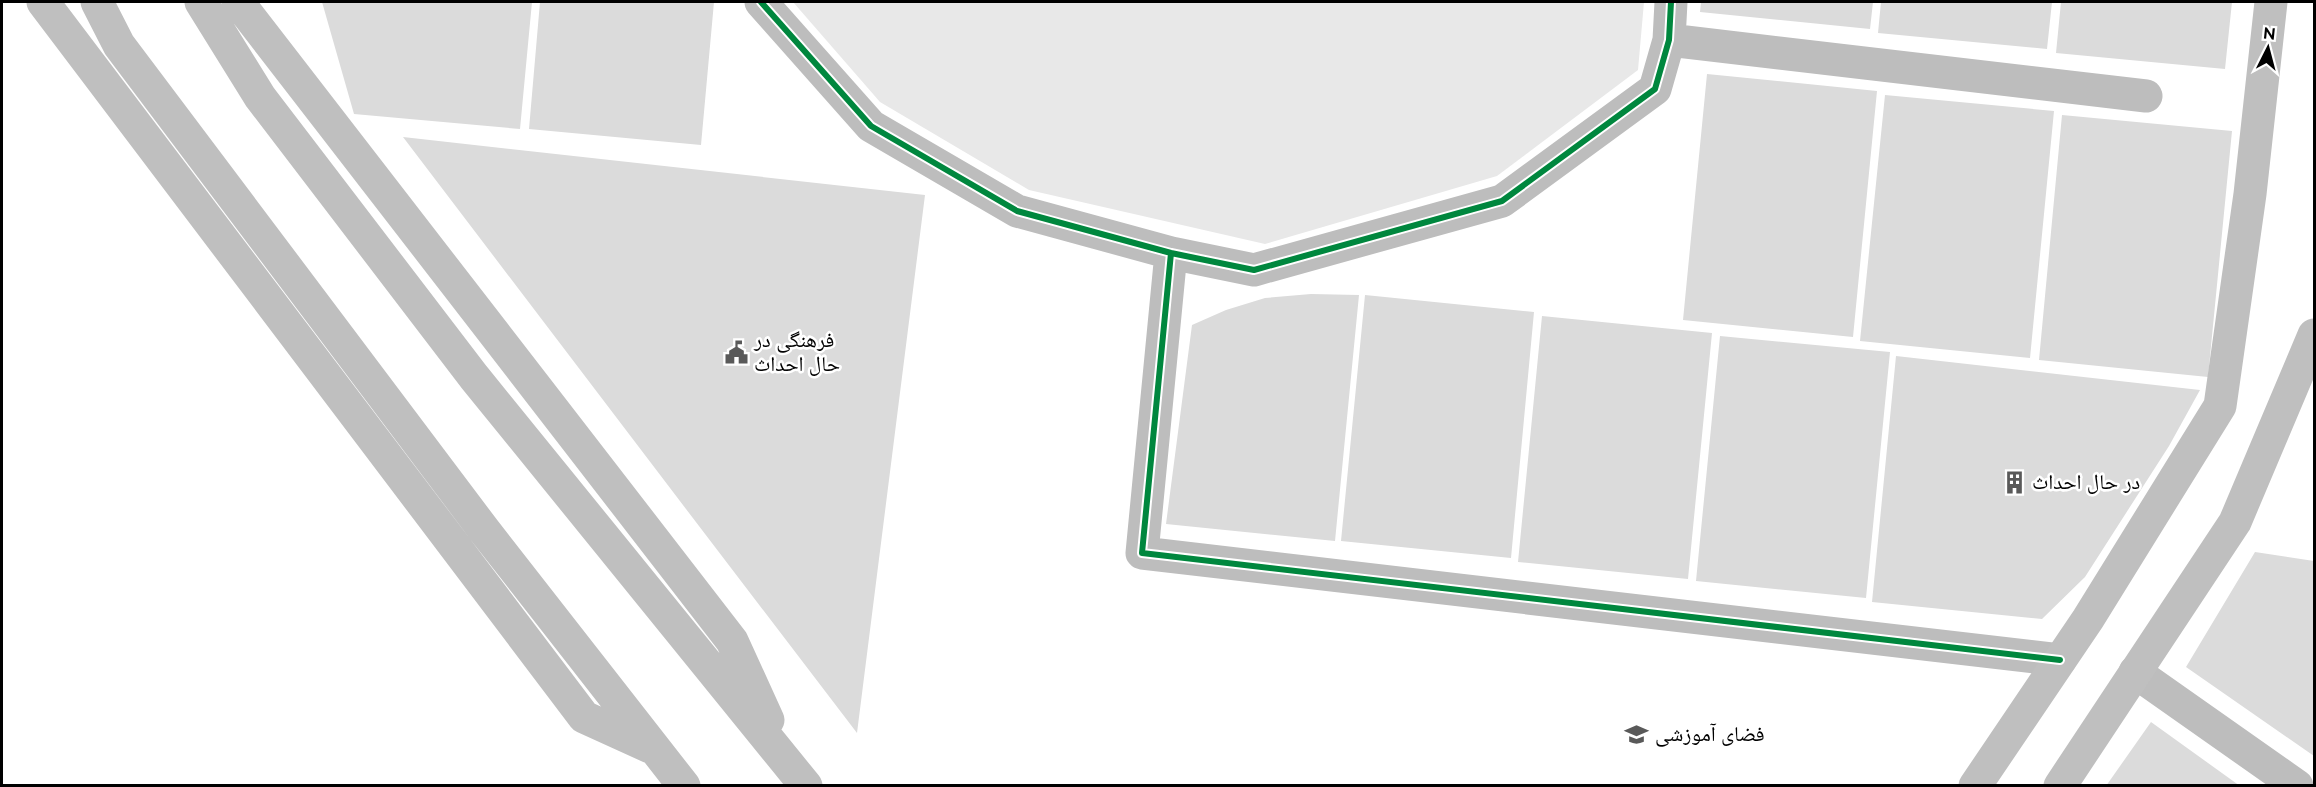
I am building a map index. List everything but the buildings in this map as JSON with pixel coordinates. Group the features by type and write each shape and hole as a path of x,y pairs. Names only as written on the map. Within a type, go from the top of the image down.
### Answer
{"street":[{"path":"43,2 584,717 656,750"},
{"path":"96,2 119,45 484,530 684,786"},
{"path":"201,2 260,97 474,377 806,786"},
{"path":"238,2 732,640 785,760"},
{"path":"761,2 871,126 1017,211 1171,253 1254,270 1502,201 1655,89 1669,40 1671,2"},
{"path":"1976,786 2088,619 2220,406 2250,194 2271,2"},
{"path":"1669,40 2146,96"},
{"path":"286,131 293,74"},
{"path":"182,186 241,207"},
{"path":"1171,253 1142,553 2060,660"},
{"path":"2060,786 2235,522 2314,335"},
{"path":"2135,672 2297,786"}],"shaded area":[{"path":"793,2 1644,2 1638,70 1497,176 1265,244 1029,190 880,102"}],"cycle path":[{"path":"761,2 871,126 1017,211 1171,253 1254,270 1502,201 1655,89 1669,40 1671,2"},
{"path":"1171,253 1142,553 2060,660"}],"place":[{"name":"فرهنگی در حال احداث","path":"736,352"},
{"name":"در حال احداث","path":"2014,482"},
{"name":"فضای آموزشی","path":"1637,734"}]}
